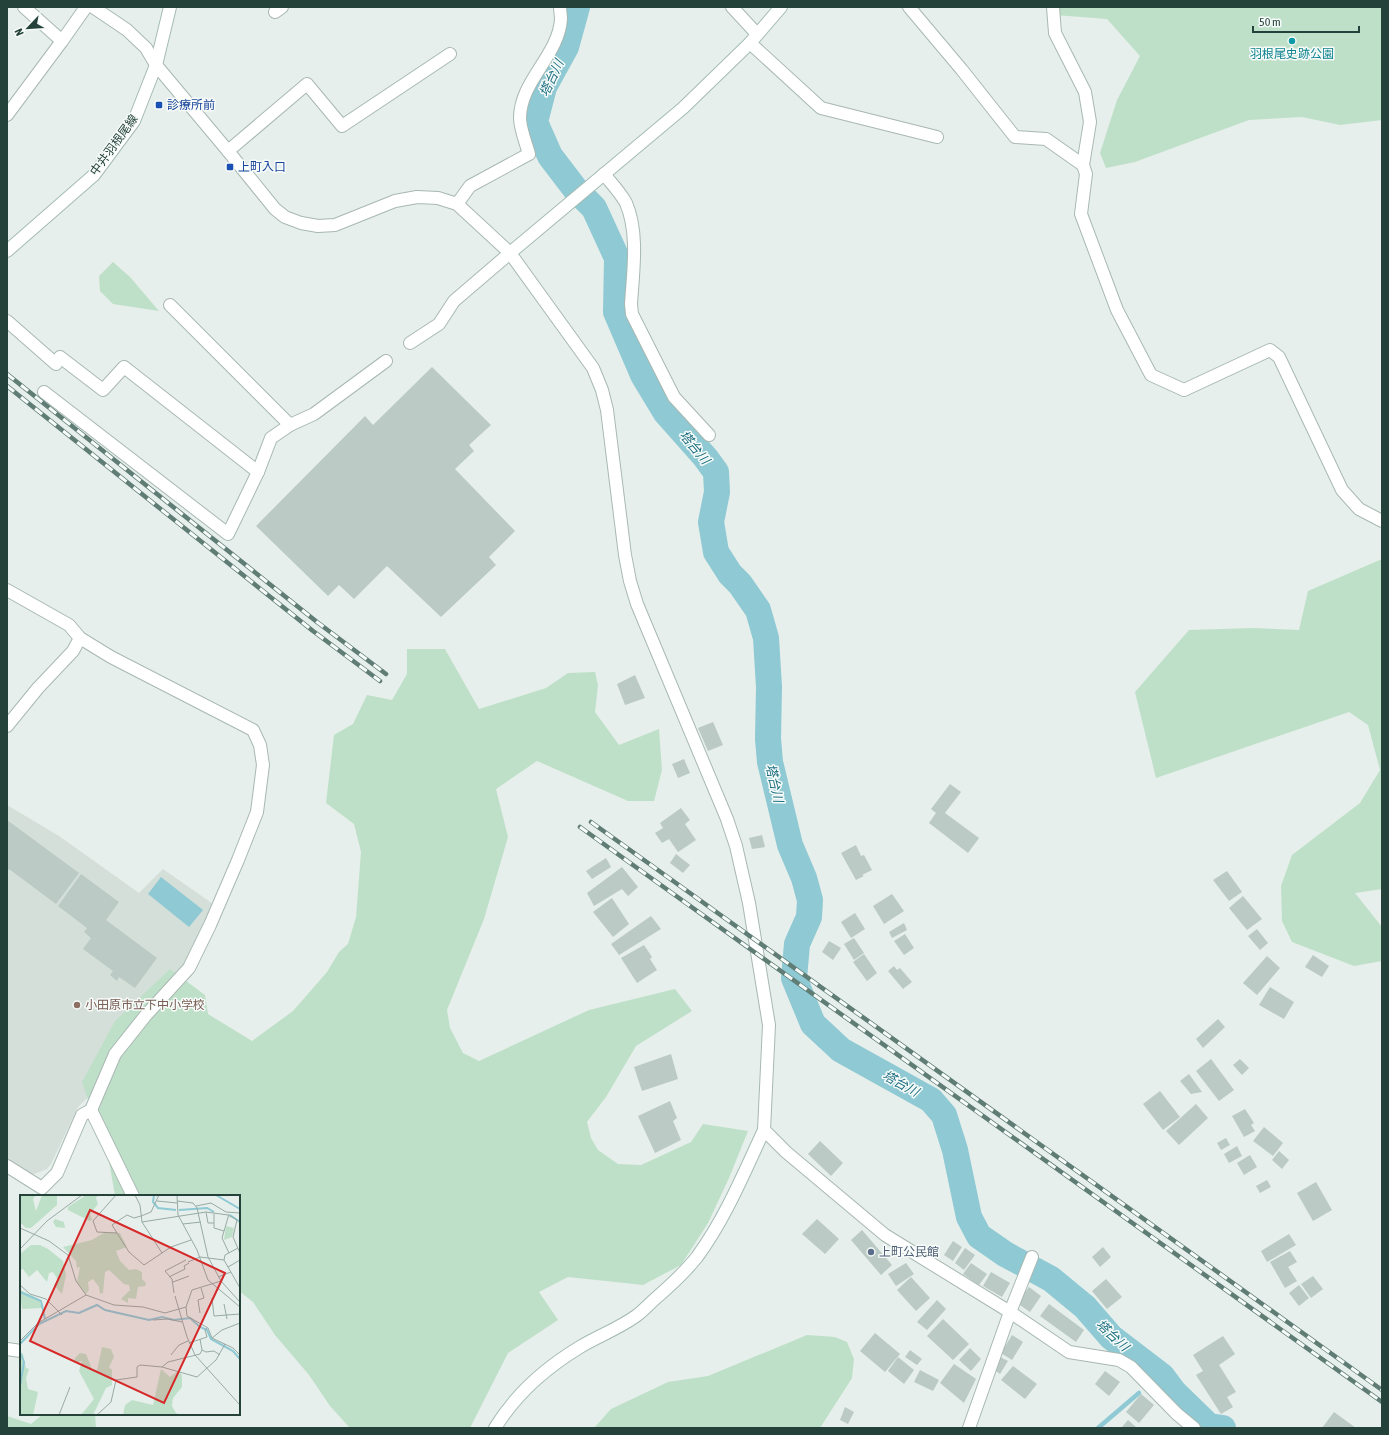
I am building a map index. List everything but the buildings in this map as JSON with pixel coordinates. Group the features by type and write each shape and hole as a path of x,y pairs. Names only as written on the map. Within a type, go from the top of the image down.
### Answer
{"street":[{"path":"24,7 62,41"},
{"path":"7,115 86,7"},
{"path":"93,7 127,30 146,48 156,65 275,209 285,217 301,223 318,226 335,225 395,201 417,197 438,198 457,204 510,253 593,368 602,390 607,410 625,555 630,581 638,604 727,819 736,846 749,903 769,1025 764,1130 734,1193 712,1233 696,1257 678,1278 636,1316 615,1329 580,1347 539,1377 524,1391 502,1417 495,1428"},
{"name":"中井羽根尾線","path":"7,251 94,175 134,121 156,65 170,7"},
{"path":"457,204 470,186 529,154 520,119 522,104 527,89 547,56 556,37 561,20 560,7"},
{"path":"732,7 754,38 821,108 937,137"},
{"path":"410,344 439,324 454,301 599,177 683,108 754,38 781,7"},
{"path":"909,7 1016,137 1046,139 1083,165"},
{"path":"1053,7 1055,33 1085,92 1090,122 1083,165 1086,174 1081,214 1117,310 1151,375 1184,390 1270,350 1279,357 1342,490 1359,509 1382,521"},
{"path":"228,151 307,84 342,126 450,54"},
{"path":"599,177 619,192 626,203 634,233 631,304 632,314 674,397 709,435"},
{"path":"170,305 290,425"},
{"path":"7,321 58,361 103,390 124,367 258,472"},
{"path":"44,392 228,534 258,472 271,438 290,425 314,414 386,361"},
{"path":"7,590 69,625 80,638 111,657 253,730 260,745 263,765 257,812 235,867 189,968 146,1015 115,1054 91,1110 82,1115 56,1173 42,1188 7,1166"},
{"path":"7,726 29,699 73,651 80,638"},
{"path":"91,1110 133,1195"},
{"path":"764,1130 786,1152 885,1234 1010,1312 1069,1352 1119,1360 1125,1363 1131,1367 1177,1414 1194,1428"},
{"path":"969,1428 1010,1312 1032,1257"},
{"path":"7,1349 20,1351"}],"shaded area":[{"name":"小田原市立下中小学校","path":"7,805 59,836 139,893 163,869 213,904 189,956 94,1094 78,1107 51,1164 47,1169 34,1174 27,1172 7,1160"}],"green space":[{"path":"1052,7 1382,7 1382,120 1340,125 1302,117 1249,120 1135,162 1106,168 1100,153 1117,100 1140,56 1107,19 1055,15"},
{"path":"113,262 130,277 159,311 113,304 100,291 99,276"},
{"path":"1382,559 1382,889 1355,893 1382,927 1382,961 1354,966 1292,942 1282,921 1281,886 1292,855 1360,803 1380,770 1368,725 1349,712 1156,778 1135,692 1189,630 1253,628 1299,630 1308,591"},
{"path":"407,649 445,649 479,709 546,688 568,673 595,672 598,685 595,712 619,745 659,729 662,770 654,801 628,801 537,761 496,789 508,837 484,919 447,1010 450,1028 463,1053 479,1061 589,1010 675,989 692,1011 636,1046 606,1097 587,1122 591,1138 598,1150 618,1164 641,1165 691,1142 703,1124 748,1131 729,1178 708,1223 681,1265 643,1285 568,1277 539,1292 558,1320 508,1353 470,1428 350,1428 330,1406 309,1375 275,1335 253,1302 240,1292 240,1195 115,1195 109,1161 82,1082 115,1021 170,969 205,995 208,1014 252,1041 293,1011 327,972 339,952 348,944 356,917 361,852 354,824 326,803 334,735 353,724 367,695 392,700 407,674"},
{"path":"807,1335 835,1337 847,1342 854,1359 852,1378 820,1428 594,1428 611,1409 668,1382 708,1376"},
{"path":"42,1415 95,1415 96,1428 7,1428 7,1416 31,1424"}],"water":[{"path":"161,877 203,910 189,927 148,894"}],"waterway":[{"name":"塔台川","path":"577,7 566,47 544,87 535,122 550,156 576,190 594,208 617,258 616,312 643,375 666,413 705,457 716,472 717,492 711,522 716,552 730,574 740,584 758,610 766,638 769,687 768,739 770,762 790,845 804,878 810,900 809,917 797,944 794,978 813,1024 841,1050 931,1100 944,1115 955,1150 969,1217 979,1236 1005,1254 1051,1279 1085,1307 1111,1337 1162,1376 1174,1392 1209,1426 1223,1428"},
{"path":"1155,1381 1162,1376"},
{"path":"1098,1428 1139,1393"}],"railway":[{"path":"7,374 317,622 386,674"},
{"path":"7,386 313,631 380,681"},
{"path":"591,822 1382,1390"},
{"path":"580,827 1382,1402"}],"place":[{"name":"羽根尾史跡公園","path":"1292,41"},
{"name":"診療所前","path":"159,105"},
{"name":"上町入口","path":"230,167"},
{"name":"小田原市立下中小学校","path":"77,1005"},
{"name":"上町公民館","path":"871,1252"}]}
